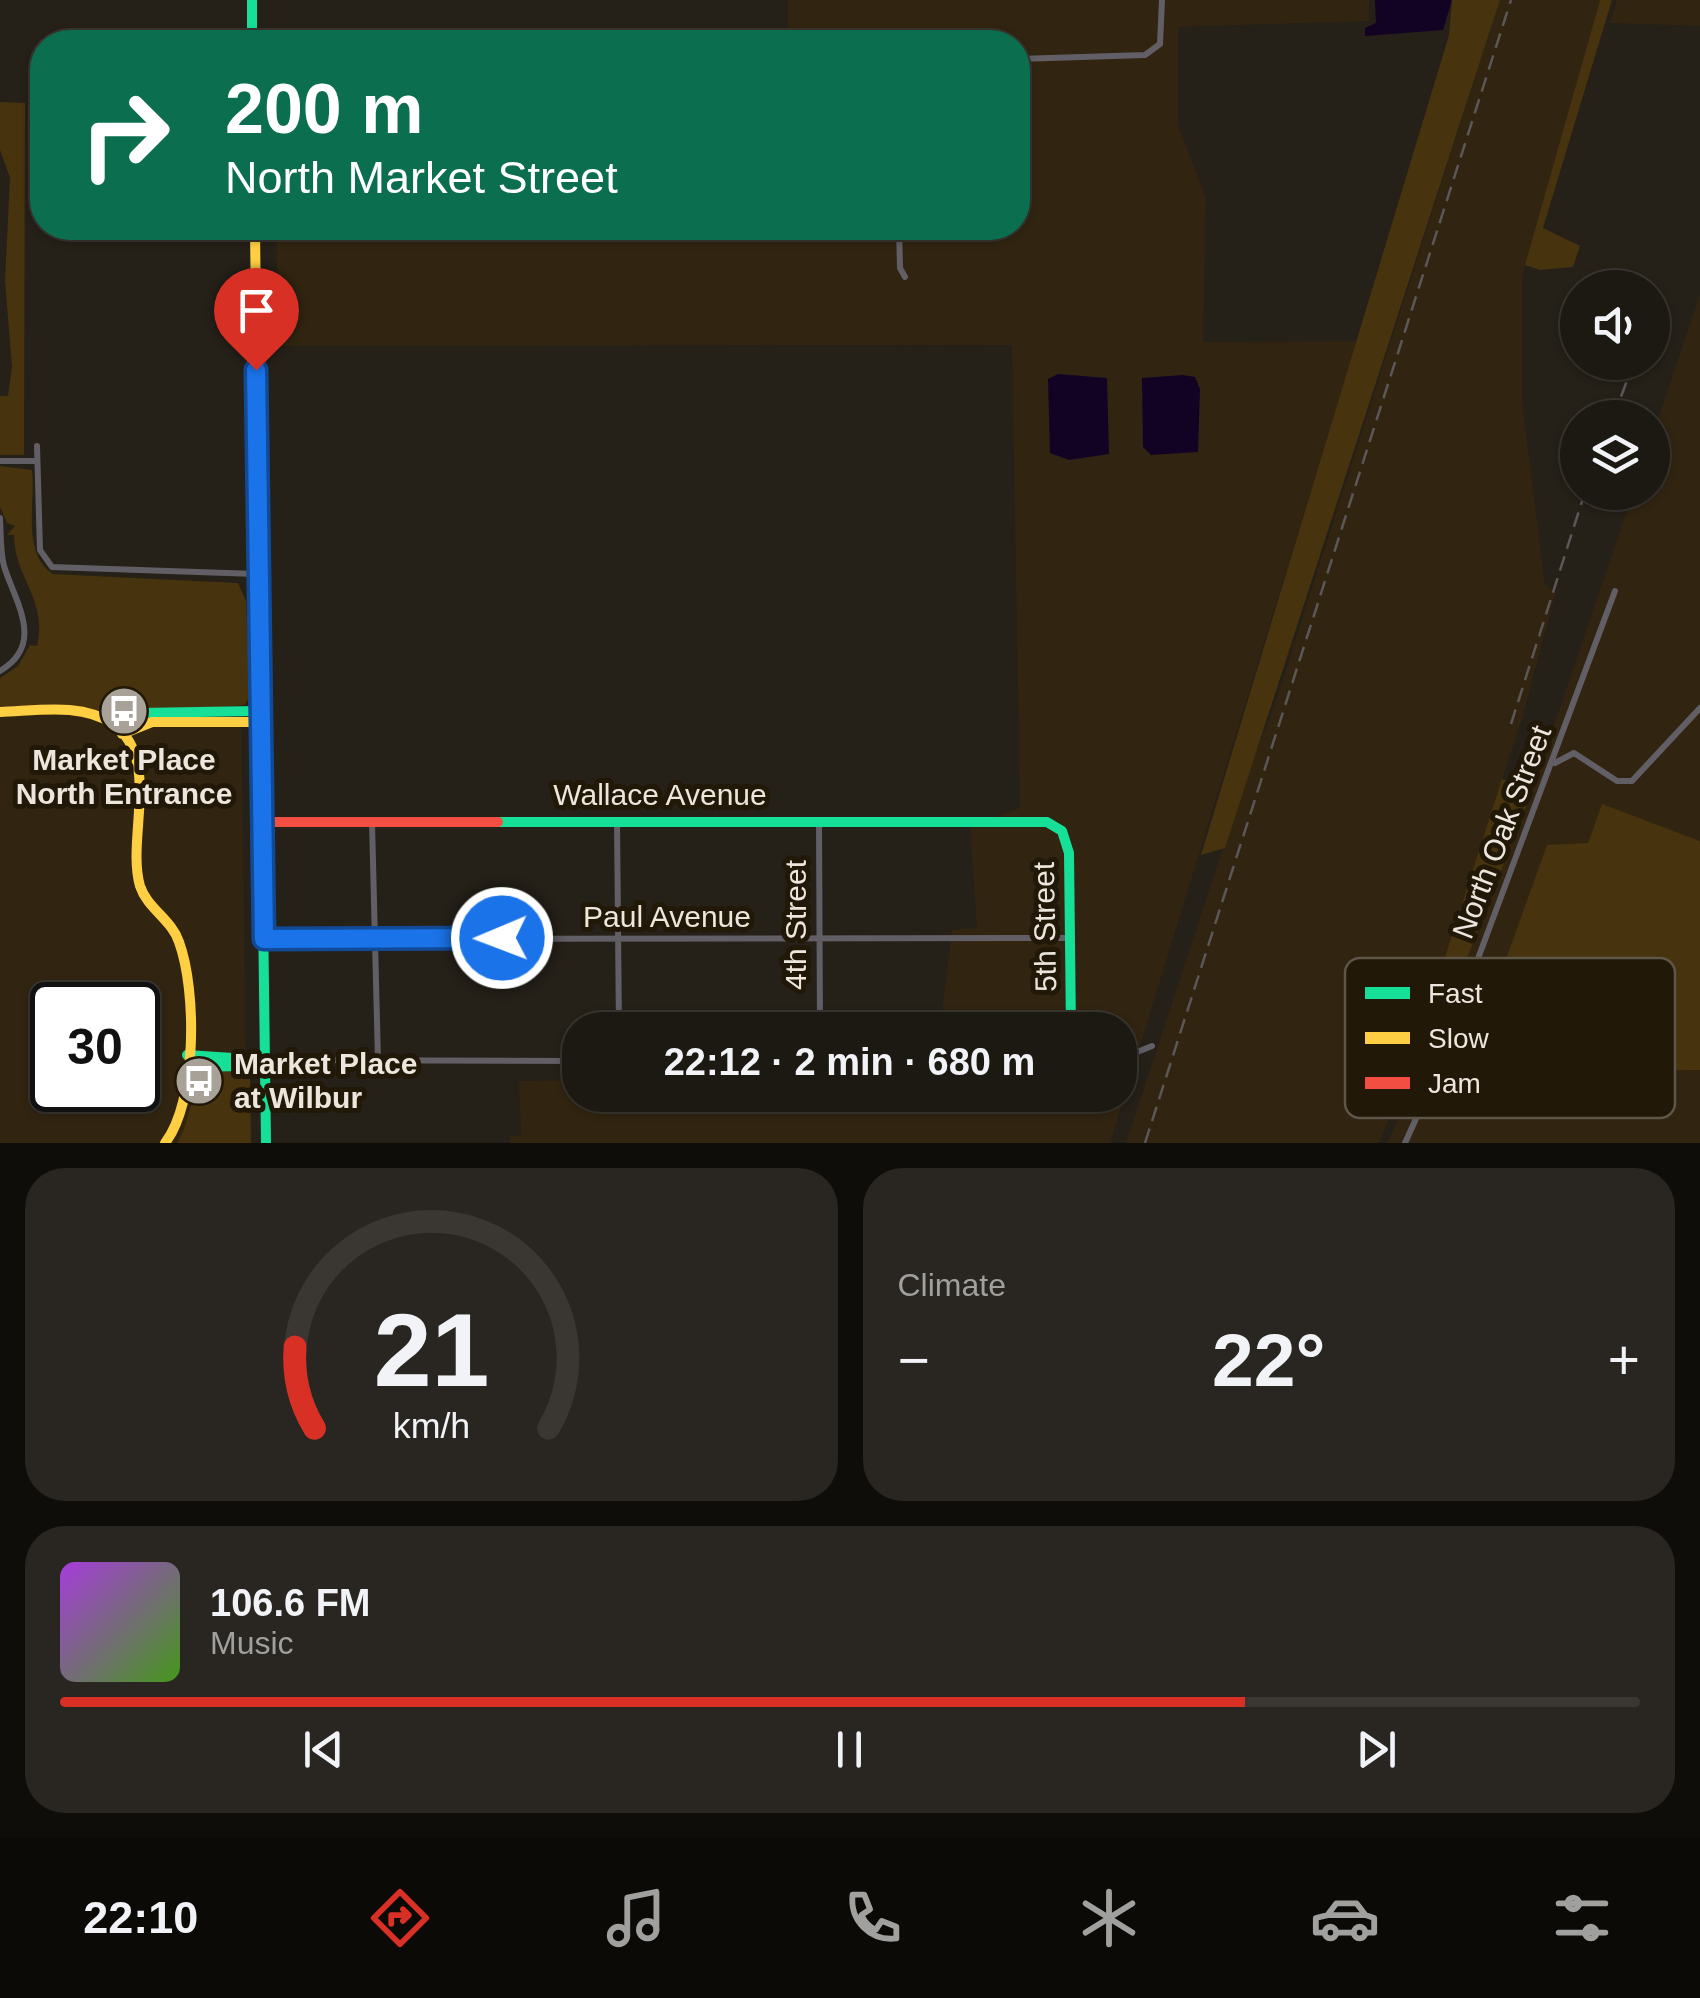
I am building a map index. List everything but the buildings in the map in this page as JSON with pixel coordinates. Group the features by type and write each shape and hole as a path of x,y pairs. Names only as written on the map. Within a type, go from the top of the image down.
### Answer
{"street":[{"path":"252,0 252,30"},
{"path":"1030,59 1145,56 1157,48 1162,0"},
{"path":"254,240 266,1143"},
{"path":"899,240 900,268 905,277"},
{"path":"36,446 40,550 52,567 258,574"},
{"path":"0,461 37,461"},
{"path":"0,518 5,568 21,607 26,636 17,657 0,671"},
{"name":"North Oak Street","path":"1480,958 1615,591"},
{"path":"1554,763 1574,752 1617,781 1632,781 1700,708"},
{"path":"0,712 86,713 118,729 134,758 139,884 149,904 175,932 184,955 184,1110 165,1143"},
{"path":"118,729 152,722 260,716"},
{"name":"4th Street","path":"819,819 820,1012"},
{"name":"Wallace Avenue","path":"262,822 1037,819 1058,827"},
{"path":"372,820 378,1061"},
{"path":"617,820 618,1012"},
{"name":"5th Street","path":"1058,827 1070,853 1072,1012"},
{"name":"Paul Avenue","path":"264,939 1070,938"},
{"path":"1137,1052 1152,1046"},
{"path":"187,1061 562,1061"},
{"name":"North Oak Street","path":"1404,1143 1416,1118"}],"shaded area":[{"path":"788,0 1369,0 1369,21 1178,27 1178,125 1206,198 1203,342 1357,341 1137,1055 1137,1012 942,1012 952,930 977,928 970,827 1020,808 1012,345 279,346 276,240 1030,240 1030,30 788,30"},
{"path":"1375,0 1452,0 1443,30 1365,36 1365,28 1376,23"},
{"path":"1452,0 1500,0 1225,848 1201,855 1449,35"},
{"path":"1500,0 1600,0 1522,277 1522,400 1545,585 1556,592 1523,715 1445,958 1345,958 1345,1118 1389,1118 1379,1143 1126,1143 1246,778 1274,707"},
{"path":"1600,0 1612,0 1543,228 1580,246 1573,267 1540,270 1525,265"},
{"path":"1617,0 1700,0 1700,26 1610,23"},
{"path":"0,102 25,103 24,455 0,455 0,396 8,396 12,367 5,281 10,178 0,150"},
{"path":"1700,294 1700,841 1602,805 1588,843 1514,958 1467,958 1535,781 1627,510 1670,510 1670,400 1664,400"},
{"path":"1058,374 1107,378 1109,454 1069,460 1050,453 1048,379"},
{"path":"1195,377 1200,389 1198,452 1151,455 1143,447 1142,378"},
{"path":"0,466 32,470 33,541 43,565 53,574 238,583 246,601 250,695 245,705 115,715 85,708 0,707 0,678 18,666 30,645 37,646 39,630 35,602 19,564 14,535 7,535 15,526 7,523 0,507"},
{"path":"0,698 241,698 247,1143 0,1143"},
{"path":"1502,779 1533,788 1467,958 1445,958"},
{"path":"1602,804 1700,841 1700,1070 1675,1070 1675,958 1506,958 1547,845 1588,843"},
{"path":"1675,1070 1700,1070 1700,1143 1387,1143 1399,1118 1675,1118"},
{"path":"203,1072 250,1074 251,1143 177,1143"},
{"path":"562,1080 562,1112 1120,1112 1110,1143 510,1143 510,1136 521,1135 519,1081"}],"railway":[{"path":"1145,1143 1511,0"},
{"path":"1620,400 1627,380"},
{"path":"1511,724 1579,510"}],"traffic: fast":[{"path":"252,0 252,30"},
{"path":"113,724 139,713 260,711"},
{"path":"261,755 266,1143"},
{"path":"498,822 1047,822 1062,831 1069,853 1071,1012"},
{"path":"187,1055 264,1060"},
{"path":"187,1067 248,1066 265,1060"}],"traffic: slow":[{"path":"255,240 261,755"},
{"path":"0,712 58,709 101,717 128,739 136,757 140,886 176,934 189,988 188,1074 176,1125 165,1143"},
{"path":"122,734 152,722 260,722"}],"traffic: jam":[{"path":"262,822 498,822"}],"place":[{"name":"Market Place North Entrance","path":"124,711"},
{"name":"Market Place at Wilbur","path":"199,1081"}],"route":[{"path":"256,370 264,939 502,938"}]}
